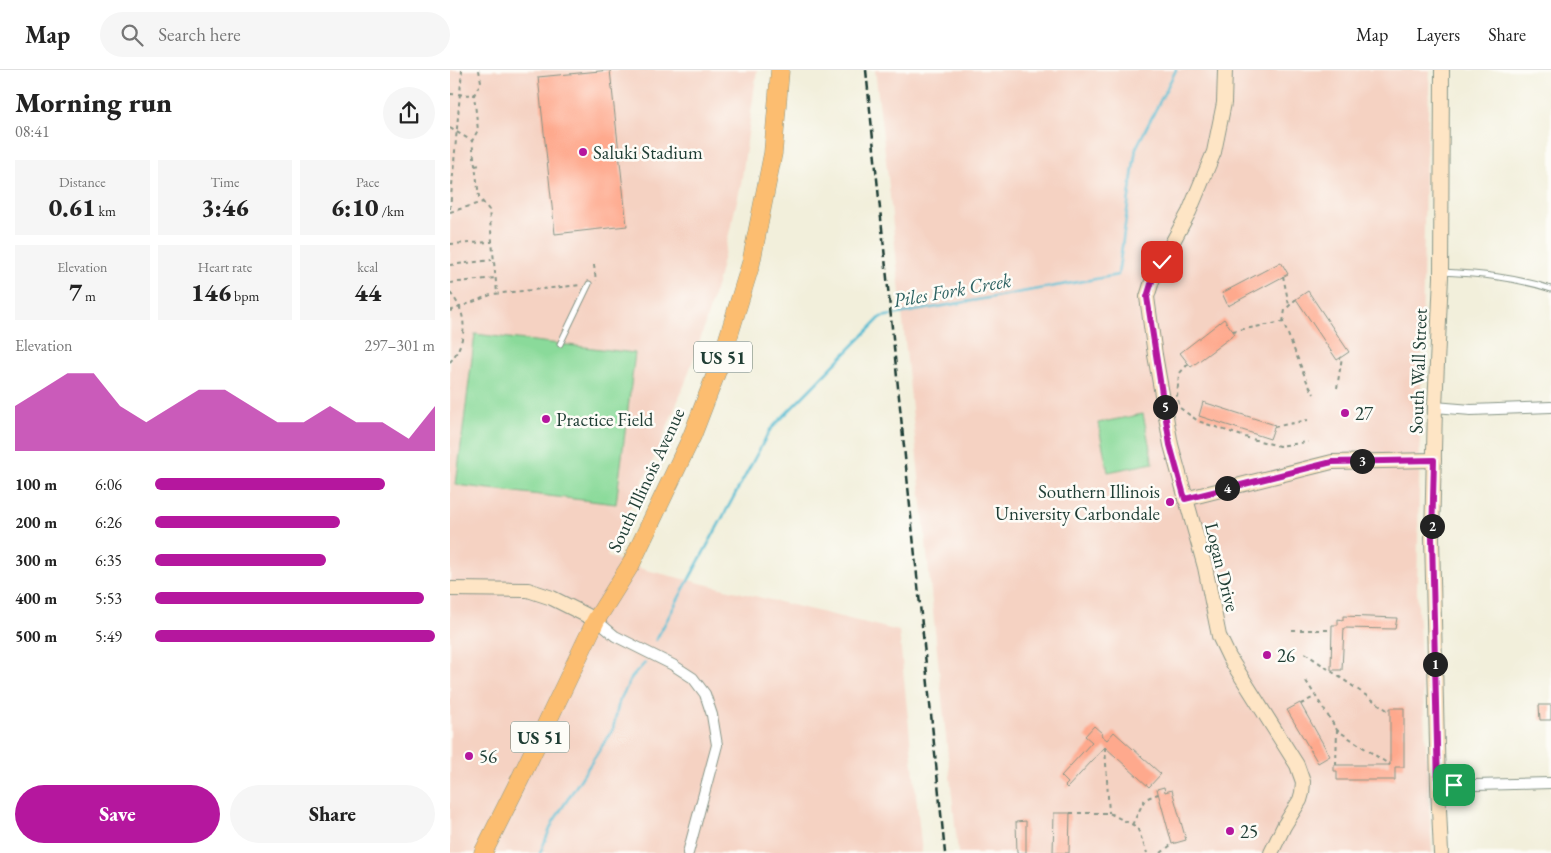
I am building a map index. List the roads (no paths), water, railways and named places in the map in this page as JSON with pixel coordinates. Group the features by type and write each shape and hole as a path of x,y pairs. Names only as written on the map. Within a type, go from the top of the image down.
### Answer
{"highway":[{"name":"South Illinois Avenue","path":"482,853 520,779 596,620 634,557 692,436 722,358 750,263 773,153 780,70"}],"street":[{"name":"Logan Drive","path":"1225,70 1224,103 1214,152 1189,212 1153,278 1147,297 1170,445 1206,567 1219,636 1229,657 1297,764 1303,782 1300,800 1284,826 1271,853"},
{"name":"South Wall Street","path":"1441,853 1432,538 1441,272 1442,70"},
{"path":"1435,407 1471,410 1551,407"},
{"path":"1185,499 1332,462 1434,460"},
{"path":"450,588 528,590 552,598 596,620 615,636 673,665 693,678 705,694 712,715 717,745 688,853"},
{"path":"1438,786 1551,784"}],"lane":[{"path":"1441,272 1511,278 1551,289"},
{"path":"560,344 590,284"}],"waterway":[{"name":"Piles Fork Creek","path":"656,640 770,430 881,317 1118,275 1136,148 1176,70"},
{"name":"Piles Fork Creek","path":"540,853 553,822 613,729 619,702 632,677 645,663"}],"railway":[{"path":"866,70 945,853"}],"place":[{"name":"Saluki Stadium","path":"583,152"},
{"name":"27","path":"1345,413"},
{"name":"Practice Field","path":"546,419"},
{"name":"Southern Illinois University Carbondale","path":"1170,502"},
{"name":"26","path":"1267,655"},
{"name":"56","path":"469,756"},
{"name":"25","path":"1230,831"}]}
